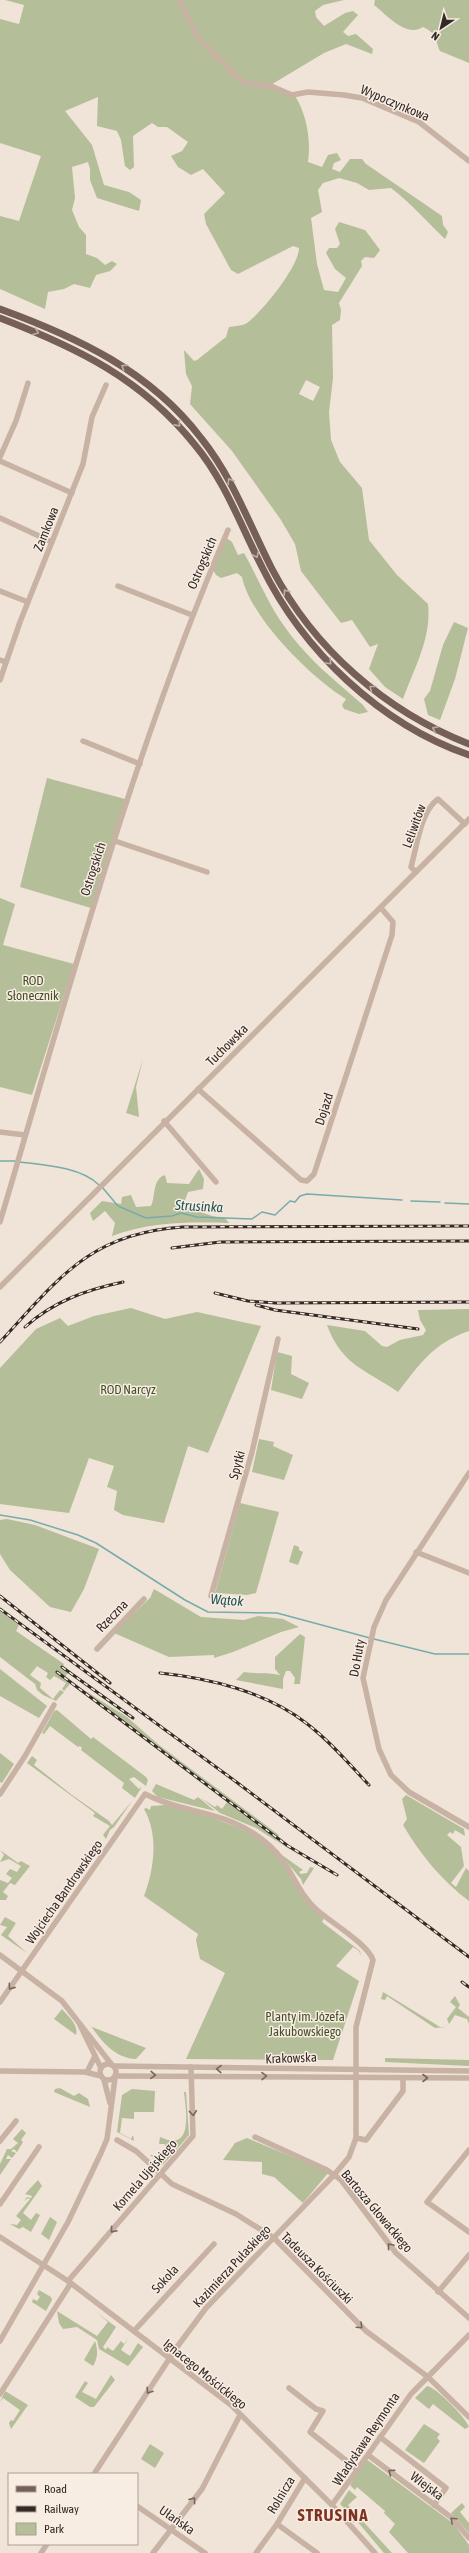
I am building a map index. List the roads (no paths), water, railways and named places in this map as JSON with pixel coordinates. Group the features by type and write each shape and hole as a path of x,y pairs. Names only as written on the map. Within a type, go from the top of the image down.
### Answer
{"main road":[{"path":"0,309 64,333 89,346 136,375 165,399 201,438 219,463 235,489 276,576 302,616 324,645 364,682 398,707 422,722 469,744"},
{"path":"0,318 60,342 92,357 132,383 163,410 191,440 209,464 225,489 278,597 315,647 345,678 389,713 425,735 469,755"}],"street":[{"name":"Wypoczynkowa","path":"179,0 198,38 232,74 244,83 271,86 292,95 308,92 362,98 420,122 469,161"},
{"path":"0,456 16,421 28,383"},
{"name":"Zamkowa","path":"0,680 28,602 83,464 92,417 106,385"},
{"path":"0,461 72,493"},
{"path":"0,518 52,542"},
{"name":"Ostrogskich","path":"0,1222 95,900 114,841 192,615 228,530"},
{"path":"118,586 192,615"},
{"path":"0,591 28,602"},
{"path":"0,660 6,662"},
{"path":"83,741 140,764"},
{"name":"Leliwitów","path":"416,872 411,867 423,824 434,803 438,800 443,802 467,822"},
{"name":"Tuchowska","path":"0,1287 164,1121 467,822"},
{"path":"114,841 207,872"},
{"name":"Dojazd","path":"198,1089 301,1180 307,1181 314,1174 392,935 393,922 381,908"},
{"path":"164,1121 216,1182"},
{"path":"0,1132 25,1135"},
{"name":"Spytki","path":"211,1596 250,1459 278,1339"},
{"name":"Do Huty","path":"469,1473 386,1600 372,1634 364,1667 364,1688 385,1766 409,1792 469,1827"},
{"path":"416,1552 469,1573"},
{"name":"Rzeczna","path":"97,1649 144,1599"},
{"path":"1,1790 25,1756 54,1705"},
{"name":"Kazimierza Pułaskiego","path":"95,2473 170,2358 214,2299 334,2175 349,2157 356,2138 357,2018 371,1973 373,1960 370,1953 311,1904 274,1849 244,1826 145,1794"},
{"name":"Wojciecha Bandrowskiego","path":"0,2002 145,1794"},
{"path":"0,1955 56,1995 78,2019 113,2065 116,2077 110,2103 107,2139 101,2153 68,2222 0,2341"},
{"path":"78,2019 101,2068 102,2078 110,2103"},
{"path":"86,2072 95,2056"},
{"path":"0,2071 86,2072 101,2068 106,2064 113,2065"},
{"name":"Krakowska","path":"113,2065 191,2068 469,2071"},
{"name":"Kornela Ujejskiego","path":"0,2394 70,2282 160,2175 194,2131 190,2076 191,2068"},
{"path":"86,2072 110,2081 116,2077"},
{"name":"Krakowska","path":"116,2077 190,2076 469,2078"},
{"path":"356,2138 366,2140 403,2091 403,2078"},
{"path":"0,2141 16,2121"},
{"name":"Bartosza Głowackiego","path":"255,2137 334,2175 341,2180 396,2253 469,2318"},
{"name":"Tadeusza Kościuszki","path":"117,2140 136,2151 160,2175 172,2184 246,2220 274,2238 366,2331 428,2377 469,2417"},
{"path":"0,2204 39,2147"},
{"path":"469,2150 427,2202 469,2232"},
{"name":"Ignacego Mościckiego","path":"0,2237 70,2282 231,2405 332,2505 376,2553"},
{"name":"Sokoła","path":"134,2330 214,2244"},
{"path":"438,2292 469,2255"},
{"name":"Władysława Reymonta","path":"332,2505 358,2470 399,2408 469,2335"},
{"path":"289,2388 316,2408 323,2411 310,2432 358,2470"},
{"path":"153,2553 202,2489 240,2415"},
{"path":"380,2438 446,2488 434,2505"},
{"name":"Wiejska","path":"368,2455 452,2518 469,2538"},
{"name":"Rolnicza","path":"256,2553 305,2478"},
{"name":"Ułańska","path":"138,2507 204,2553"},
{"name":"Rolnicza","path":"276,2524 317,2553"}],"waterway":[{"name":"Strusinka","path":"0,1161 16,1161"},
{"name":"Strusinka","path":"20,1162 62,1168 82,1174 99,1185"},
{"name":"Strusinka","path":"102,1187 118,1206 146,1218 172,1216 181,1213 197,1217 252,1219 262,1212 275,1215 290,1201 295,1202 300,1196 307,1194 402,1200"},
{"name":"Strusinka","path":"411,1201 440,1202"},
{"name":"Strusinka","path":"445,1203 469,1204"},
{"name":"Wątok","path":"0,1515 30,1520 78,1535 96,1543 185,1600 208,1612 277,1613 370,1638"},
{"name":"Wątok","path":"374,1639 435,1654 469,1654"}],"railway":[{"path":"0,1342 40,1298 59,1279 79,1263 100,1249 123,1238 151,1231 183,1227 469,1226"},
{"path":"172,1248 220,1242 469,1241"},
{"path":"25,1327 47,1310 59,1303 83,1293 123,1282"},
{"path":"215,1293 248,1301 276,1303 469,1302"},
{"path":"256,1305 275,1310 418,1329"},
{"path":"0,1596 110,1683"},
{"path":"0,1609 235,1781 469,1957"},
{"path":"62,1667 133,1718"},
{"path":"57,1672 288,1846 337,1875"},
{"path":"160,1673 179,1675 236,1688 255,1695 290,1712 323,1737 369,1785"},
{"path":"462,1982 469,1987"}],"district":[{"name":"STRUSINA","path":"333,2515"}],"park label":[{"name":"ROD Słonecznik","path":"33,988"},
{"name":"ROD Narcyz","path":"128,1389"},
{"name":"Planty im. Józefa Jakubowskiego","path":"305,2024"}]}
